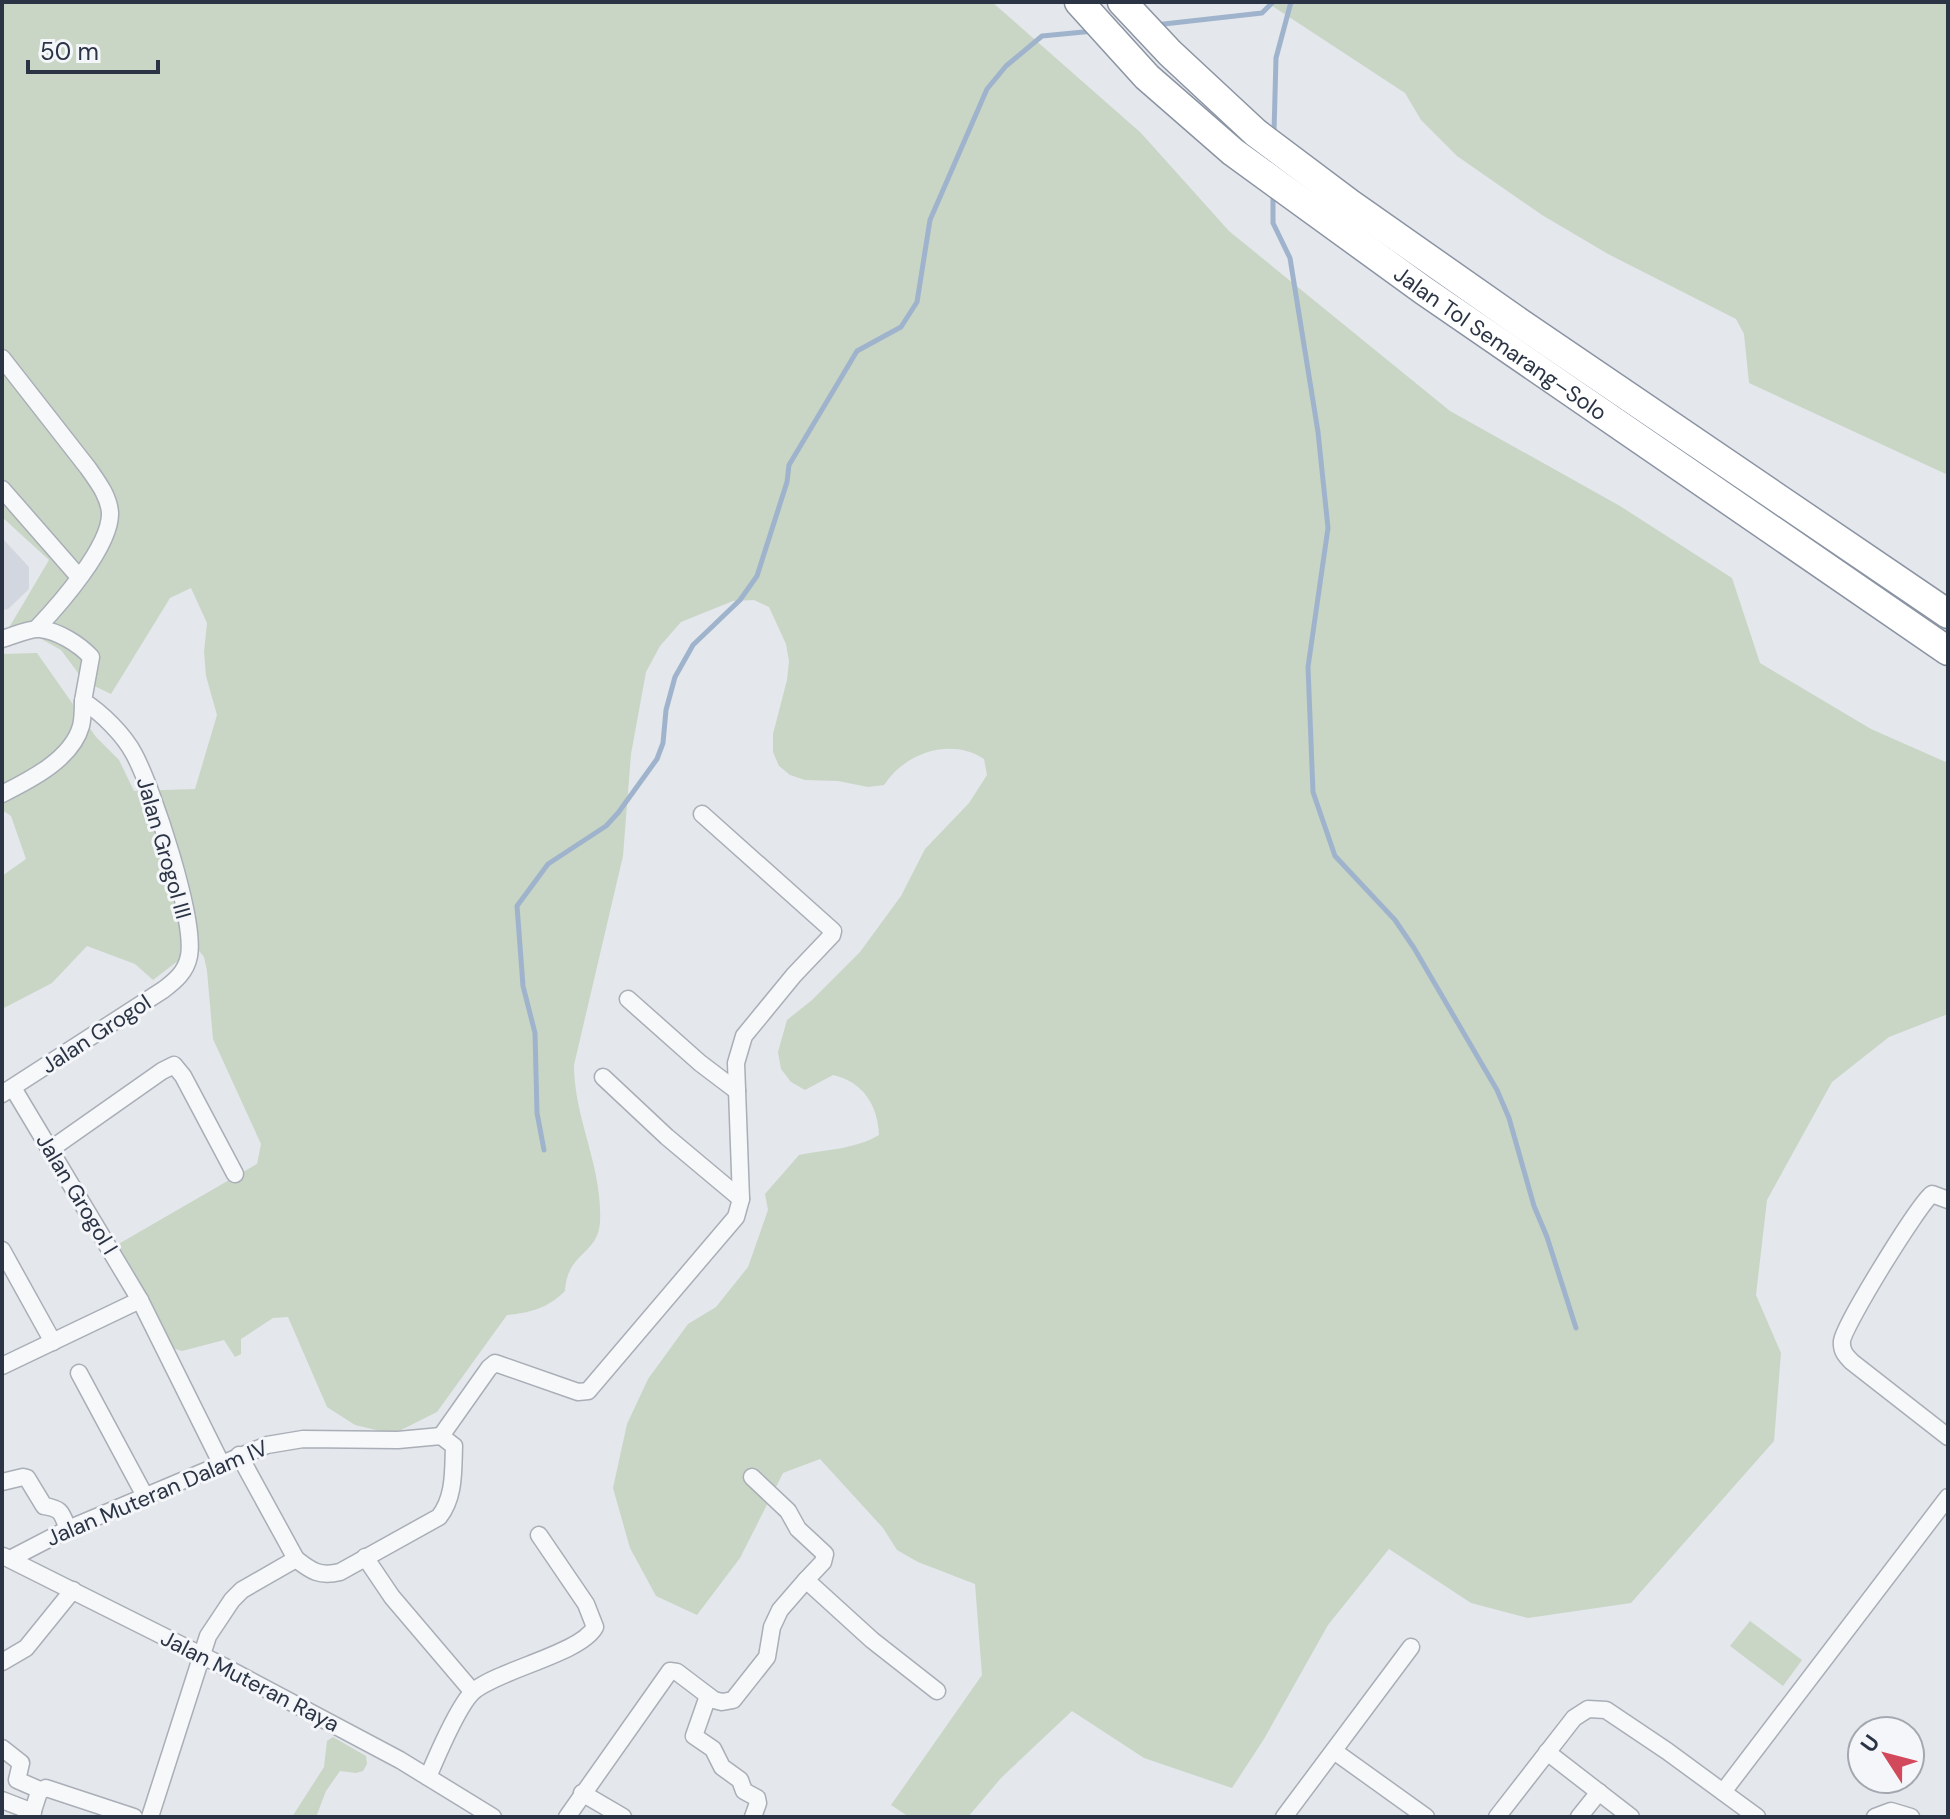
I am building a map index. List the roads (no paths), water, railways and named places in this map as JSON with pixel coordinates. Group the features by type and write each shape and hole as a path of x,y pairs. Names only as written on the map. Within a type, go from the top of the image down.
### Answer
{"highway":[{"name":"Jalan Tol Semarang–Solo","path":"1079,2 1147,77 1233,152 1423,290 1948,651"},
{"name":"Jalan Tol Semarang–Solo","path":"1122,2 1170,53 1256,133 1373,220 1948,614"}],"street":[{"path":"2,358 88,468 107,501 110,513 104,538 64,600 37,628 2,639"},
{"path":"2,489 79,577"},
{"path":"2,794 29,780 71,746 82,724 91,657 74,643 37,628"},
{"name":"Jalan Grogol III","path":"83,701 93,707 134,753 156,807 181,891 190,954 185,969"},
{"path":"239,1455 296,1559 313,1572 326,1576 340,1572 431,1523 447,1508 452,1488 454,1446 446,1438 489,1368 495,1363 578,1392 588,1391 736,1217 741,1199 736,1063 744,1036 833,931 702,814"},
{"name":"Jalan Grogol","path":"8,1091 163,990 185,969"},
{"path":"628,999 700,1063 737,1091"},
{"path":"51,1149 174,1065 183,1076 235,1174"},
{"path":"603,1077 667,1137 741,1199"},
{"name":"Jalan Grogol I","path":"8,1091 51,1149 140,1300 221,1463"},
{"path":"1948,1200 1932,1194 1916,1213 1852,1318 1842,1344 1845,1355 1852,1362 1948,1437"},
{"path":"2,1250 53,1342"},
{"path":"2,1366 140,1300"},
{"path":"79,1373 145,1496"},
{"name":"Jalan Muteran Dalam IV","path":"6,1557 239,1455 283,1440 446,1438"},
{"path":"567,1817 667,1673 677,1672 708,1696 728,1702 767,1657 772,1627 780,1610 823,1562 825,1554 798,1529 788,1511 752,1477"},
{"path":"2,1482 27,1478 44,1506 56,1507 60,1511 68,1529"},
{"path":"1723,1792 1948,1497"},
{"path":"428,1777 438,1751 472,1691 577,1644 595,1627 586,1604 539,1535"},
{"name":"Jalan Muteran Raya","path":"6,1557 202,1655 400,1760 483,1815"},
{"path":"365,1557 392,1597 472,1691"},
{"path":"150,1817 208,1636 242,1590 296,1559"},
{"path":"806,1580 872,1640 937,1691"},
{"path":"2,1662 26,1648 73,1590"},
{"path":"1284,1817 1411,1647"},
{"path":"708,1696 694,1736 713,1749 722,1767 740,1780 744,1791 757,1798 753,1817"},
{"path":"1497,1817 1574,1718 1588,1709 1606,1710 1757,1817"},
{"path":"2,1748 21,1764 17,1780 40,1790 46,1788 134,1817"},
{"path":"1334,1751 1426,1817"},
{"path":"1547,1752 1631,1817"},
{"path":"2,1800 32,1814 40,1790"},
{"path":"1579,1817 1599,1792"},
{"path":"582,1793 623,1817"},
{"path":"1875,1817 1891,1811 1911,1817"}],"waterway":[{"path":"1155,25 1262,13 1273,2"},
{"path":"1274,132 1276,58 1291,2"},
{"path":"544,1150 537,1113 535,1033 523,986 517,906 548,864 606,826 657,759 663,743 666,710 675,677 693,645 740,600 757,576 787,482 789,465 857,351 901,327 917,302 930,220 987,89 1006,66 1042,36 1094,31"},
{"path":"1273,194 1273,223 1290,258 1318,432 1328,528 1308,667 1313,792 1335,856 1395,920 1497,1090 1509,1118 1534,1206 1576,1328"}]}
